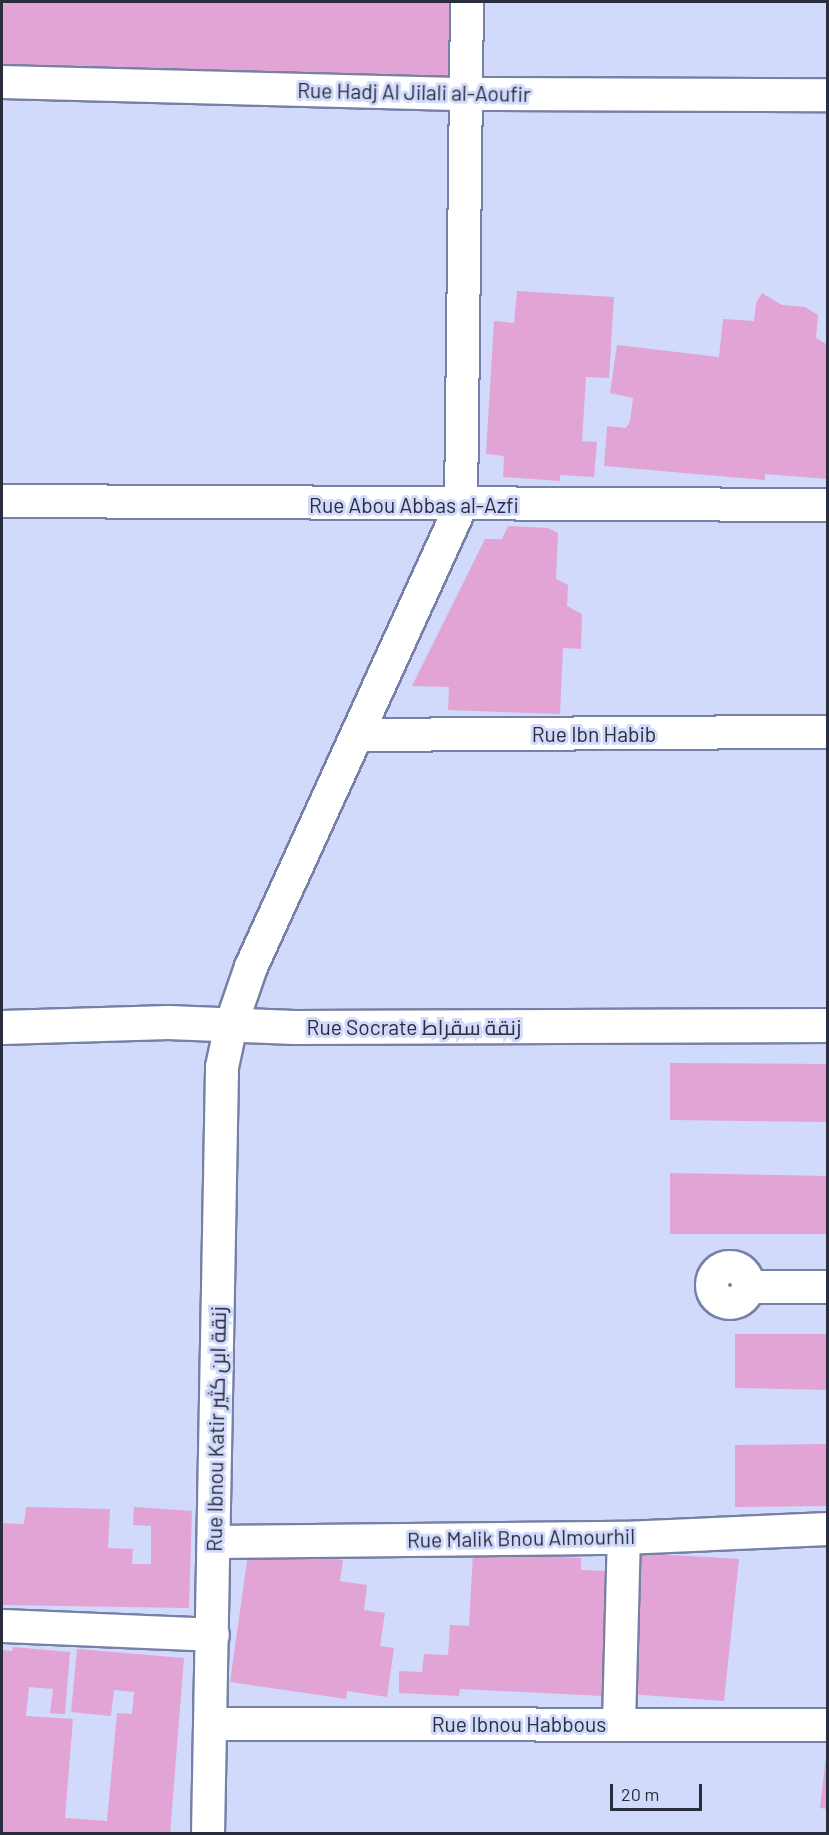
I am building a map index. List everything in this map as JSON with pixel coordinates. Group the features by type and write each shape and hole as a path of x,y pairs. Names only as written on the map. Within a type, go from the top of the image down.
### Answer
{"street":[{"path":"461,506 467,2"},
{"name":"Rue Hadj Al Jilali al-Aoufir","path":"2,82 466,94 828,95"},
{"name":"Rue Abou Abbas al-Azfi","path":"2,501 461,506 828,505"},
{"name":"Rue Ibnou Katir زنقة ابن كثير","path":"208,1833 222,1067 231,1025 251,967 360,735 461,506"},
{"name":"Rue Ibn Habib","path":"360,735 828,732"},
{"name":"Rue Socrate زنقة سقراط","path":"2,1027 168,1022 231,1025 828,1025"},
{"path":"748,1287 828,1287"},
{"name":"Rue Malik Bnou Almourhil","path":"215,1542 624,1538 828,1529"},
{"path":"618,1724 624,1538"},
{"path":"2,1626 213,1635"},
{"name":"Rue Ibnou Habbous","path":"211,1724 828,1725"}],"building":[{"path":"2,2 453,2 456,63 445,80 232,79 131,67 2,67"},
{"path":"517,291 614,297 609,378 586,377 582,441 597,442 594,477 560,475 560,481 503,477 504,456 486,454 494,321 514,323"},
{"path":"762,293 782,305 805,307 818,315 816,338 828,345 828,479 765,474 765,480 604,466 607,426 626,428 630,421 633,398 610,393 617,345 719,357 723,319 754,321 756,303"},
{"path":"508,526 548,528 558,533 556,579 568,585 567,606 582,614 581,649 563,648 560,714 448,710 449,687 412,686 485,539 502,539"},
{"path":"670,1063 828,1064 828,1122 670,1120"},
{"path":"670,1173 828,1176 828,1234 670,1234"},
{"path":"735,1334 828,1334 828,1390 735,1388"},
{"path":"828,1444 828,1506 735,1507 735,1445"},
{"path":"26,1507 110,1509 108,1548 133,1549 132,1564 151,1564 151,1526 133,1525 134,1507 192,1511 189,1608 2,1605 2,1523 24,1524"},
{"path":"249,1547 343,1560 340,1581 367,1585 364,1610 385,1613 380,1646 394,1648 387,1697 347,1691 346,1699 230,1682"},
{"path":"473,1553 581,1558 581,1570 607,1571 602,1696 460,1689 459,1696 399,1693 399,1671 422,1672 424,1654 448,1655 450,1625 469,1626"},
{"path":"639,1553 739,1559 724,1701 629,1694"},
{"path":"13,1647 70,1652 65,1714 50,1713 53,1689 29,1687 26,1716 73,1719 65,1818 107,1821 117,1713 132,1714 134,1692 114,1690 111,1716 71,1712 77,1649 184,1658 170,1834 2,1834 2,1650 12,1651"},
{"path":"826,1757 828,1757 828,1809 820,1808"}]}
